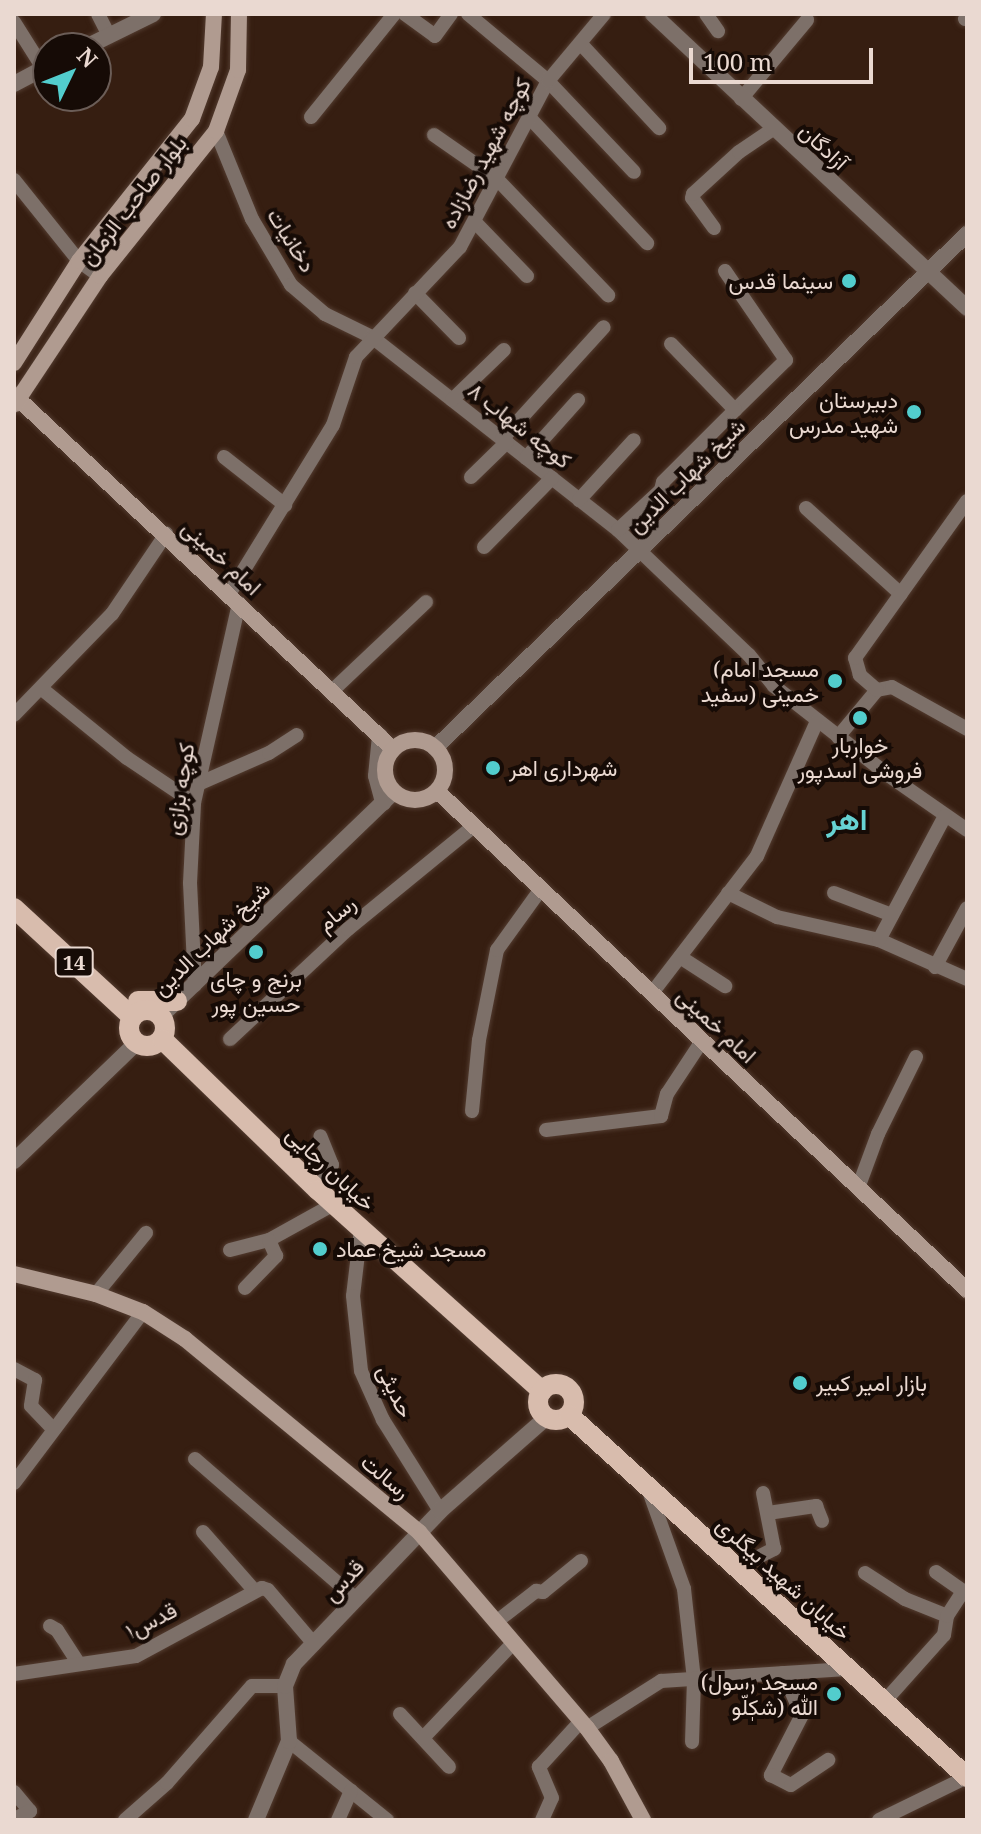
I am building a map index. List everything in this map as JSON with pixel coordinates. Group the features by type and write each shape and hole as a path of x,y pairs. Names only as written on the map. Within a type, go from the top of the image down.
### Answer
{"main road":[{"name":"بلوار صاحب الزمان","path":"14,363 79,261 192,119 211,67 214,14"},
{"name":"بلوار صاحب الزمان","path":"16,399 100,276 216,131 238,70 239,14"},
{"name":"امام خمینی","path":"16,399 166,534 393,749"},
{"path":"409,741 428,743 435,748 444,765 442,783 437,791 420,799 388,797 385,766 393,749 409,741"},
{"name":"امام خمینی","path":"437,791 967,1290"},
{"name":"14","path":"14,908 132,1017"},
{"path":"118,1001 177,1001"},
{"path":"144,1010 161,1016 166,1025 162,1039 150,1047 136,1043 129,1031 132,1017 144,1010"},
{"name":"خیابان رجایی","path":"162,1039 318,1190 542,1391"},
{"name":"رسالت","path":"14,1274 96,1294 143,1312 185,1339 419,1532 584,1724 611,1761 643,1820"},
{"path":"557,1384 568,1388 574,1398 569,1415 558,1420 547,1417 538,1402 542,1391 557,1384"},
{"name":"خیابان شهید بیگلری","path":"569,1415 967,1777"}],"street":[{"path":"98,14 107,32"},
{"path":"112,34 153,14"},
{"path":"311,117 394,14"},
{"path":"405,14 435,36 451,14"},
{"path":"468,14 548,81 634,172"},
{"name":"کوچه شهید رضازاده","path":"234,598 333,425 356,357 460,247 548,81 604,14"},
{"name":"آزادگان","path":"653,14 967,308"},
{"path":"706,14 718,31"},
{"path":"741,99 807,20"},
{"path":"14,22 32,47"},
{"path":"581,44 659,128"},
{"path":"14,84 32,74"},
{"path":"529,117 647,243"},
{"path":"714,228 692,198 693,194 739,152 773,129"},
{"name":"دخانیات","path":"216,131 252,219 291,285 325,314 372,337"},
{"path":"434,135 497,179 608,295"},
{"path":"14,180 79,261 100,276"},
{"path":"475,222 527,276"},
{"name":"شیخ شهاب الدین","path":"435,748 967,234"},
{"path":"618,530 661,490 663,482 786,360 725,271"},
{"path":"415,293 459,338"},
{"path":"471,477 604,327"},
{"name":"کوچه شهاب ۸","path":"372,337 640,549 749,655 774,686 838,737 967,830"},
{"path":"671,344 735,410"},
{"path":"452,400 504,350"},
{"path":"526,458 578,400"},
{"path":"579,500 634,440"},
{"path":"224,457 285,505"},
{"path":"484,547 552,478"},
{"path":"877,690 860,675 855,658 966,507"},
{"path":"806,508 901,594"},
{"path":"16,710 42,689 112,614 166,534"},
{"name":"کوچه بزازی","path":"195,985 190,883 194,803 234,598"},
{"path":"333,690 426,602"},
{"path":"838,737 877,690 892,687 967,729"},
{"path":"42,689 127,758 194,803"},
{"path":"652,993 757,856 817,721"},
{"path":"198,784 269,753 297,735"},
{"path":"380,736 376,776 388,797"},
{"name":"شیخ شهاب الدین","path":"161,1016 388,797"},
{"path":"879,940 945,816"},
{"name":"رسام","path":"230,1039 348,929 474,826"},
{"path":"472,1111 479,1040 497,950 541,889"},
{"path":"728,893 777,917 879,940 967,979"},
{"path":"834,893 892,915"},
{"path":"935,967 967,908"},
{"path":"680,957 725,986"},
{"path":"546,1130 661,1116 667,1094 702,1041"},
{"path":"14,1161 136,1043"},
{"path":"858,1188 878,1134 916,1057"},
{"path":"318,1190 332,1165 320,1136"},
{"path":"230,1250 269,1240 334,1204"},
{"name":"حدیثی","path":"361,1229 353,1296 361,1371 383,1420 440,1511"},
{"path":"96,1294 146,1233"},
{"path":"245,1288 276,1256 269,1240"},
{"path":"14,1483 143,1312"},
{"path":"14,1369 35,1380 31,1406 53,1429"},
{"name":"قدس","path":"285,1686 294,1664 419,1532 547,1417"},
{"path":"195,1459 356,1599"},
{"path":"648,1487 684,1589 694,1679 692,1742"},
{"path":"737,1568 772,1553 763,1493"},
{"path":"768,1513 816,1506 822,1521"},
{"path":"203,1532 254,1590 268,1590 314,1644"},
{"path":"496,1622 536,1591 543,1592 581,1561"},
{"path":"884,1702 944,1635 947,1616 964,1592 936,1572"},
{"path":"865,1573 905,1599 947,1616"},
{"name":"قدس۱","path":"14,1674 136,1656 254,1590"},
{"path":"50,1626 57,1630 79,1664"},
{"path":"423,1738 514,1642"},
{"path":"542,1820 552,1798 539,1767 584,1724 661,1681 847,1669"},
{"path":"783,1673 802,1715 771,1775 791,1785 828,1760"},
{"path":"125,1820 167,1783 252,1686 285,1686 289,1741 256,1820"},
{"path":"400,1714 449,1767"},
{"path":"289,1741 387,1820"},
{"path":"879,1820 967,1777"},
{"path":"338,1820 351,1791"},
{"path":"14,1792 30,1811 14,1819"}],"place":[{"name":"سینما قدس","path":"849,281"},
{"name":"دبیرستان شهید مدرس","path":"914,412"},
{"name":"(مسجد امام خمینی (سفید","path":"835,681"},
{"name":"خواربار فروشی اسدپور","path":"860,718"},
{"name":"شهرداری اهر","path":"493,768"},
{"name":"برنج و چای حسین پور","path":"256,952"},
{"name":"مسجد شیخ عماد","path":"320,1249"},
{"name":"بازار امیر کبیر","path":"800,1383"},
{"name":"(مسجد رسول الله (شکٖلّو","path":"834,1694"}],"district":[{"name":"اهر","path":"847,819"}]}
